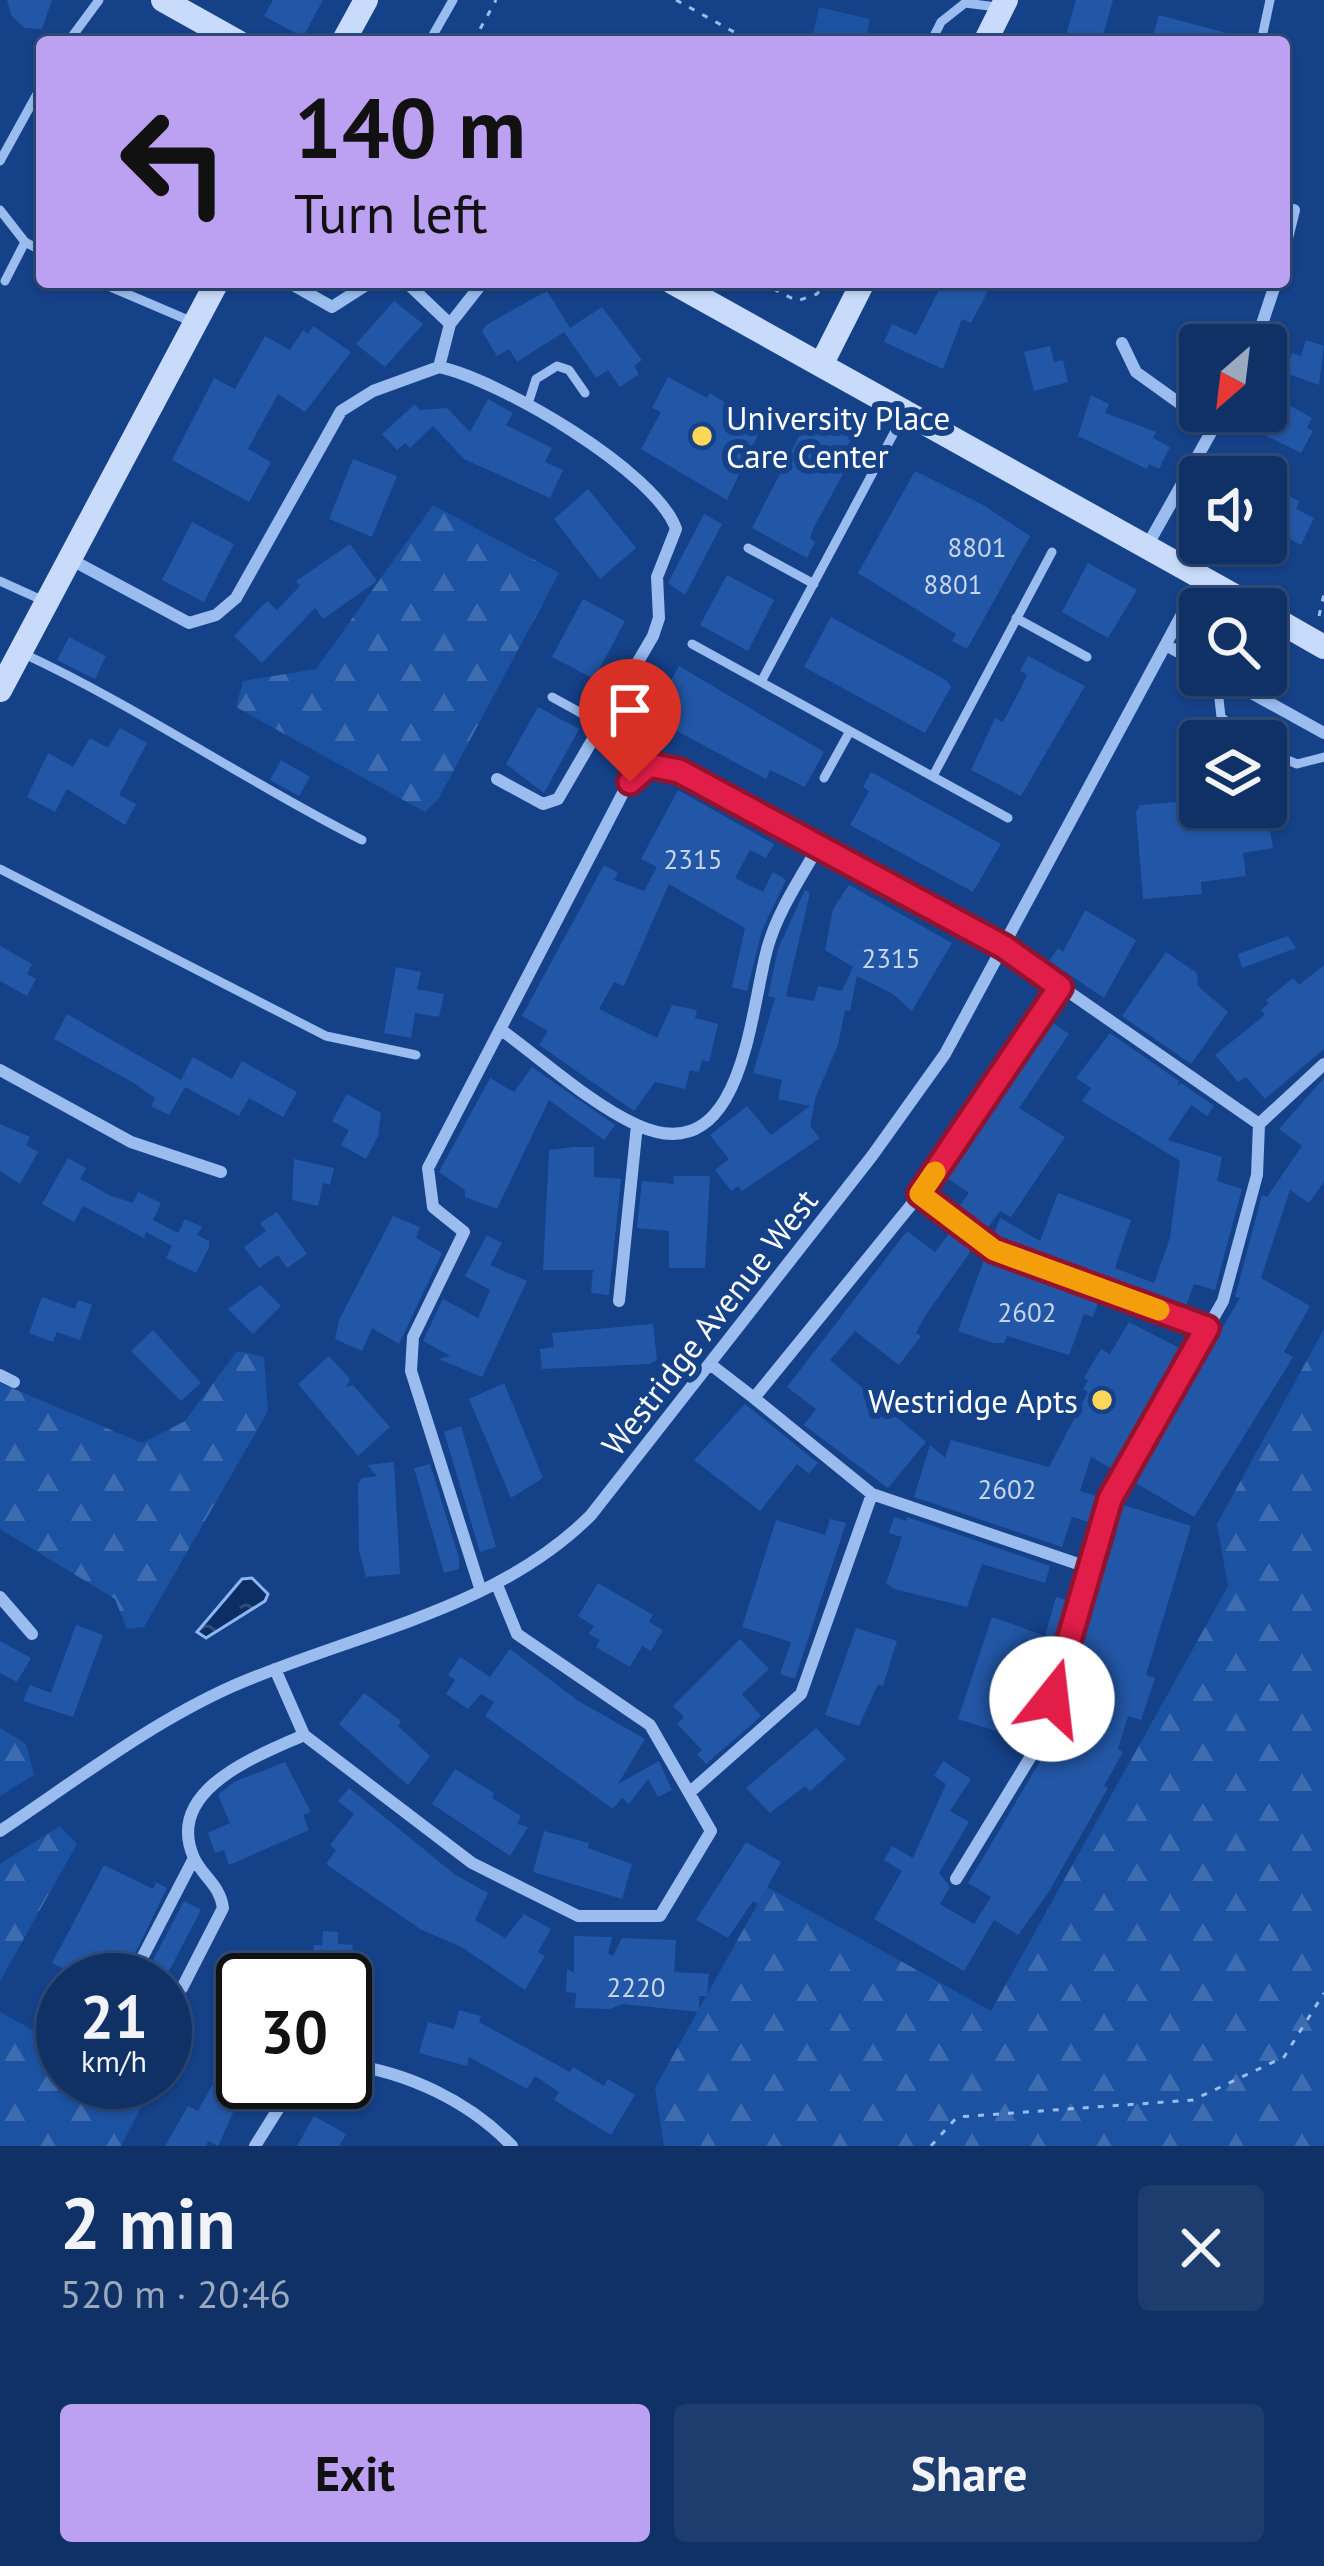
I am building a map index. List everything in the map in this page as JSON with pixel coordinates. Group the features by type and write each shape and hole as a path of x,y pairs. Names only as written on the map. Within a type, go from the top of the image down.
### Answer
{"street":[{"path":"163,0 227,36"},
{"path":"346,36 366,0"},
{"path":"988,36 1004,4"},
{"path":"1290,226 1294,210"},
{"path":"0,690 214,288"},
{"path":"299,288 332,307 362,288"},
{"path":"412,288 450,324"},
{"path":"439,367 450,324 478,288"},
{"path":"683,288 1221,588"},
{"path":"821,365 860,288"},
{"path":"1262,324 1274,288"},
{"path":"1122,343 1136,372 1179,403"},
{"path":"70,559 189,622 216,616 236,598 341,411 374,392 439,367 461,371 529,404 645,488 673,521 675,539 656,577 659,618 652,636 551,804 533,800 497,779"},
{"path":"1147,545 1212,432"},
{"name":"Westridge Avenue West","path":"0,1831 171,1719 275,1669 496,1585 552,1551 582,1524 914,1101 1004,947 1202,577"},
{"path":"1287,626 1324,647"},
{"path":"1166,645 1179,652"},
{"path":"1257,696 1324,733"},
{"path":"481,1591 409,1352 464,1232 433,1207 428,1168 626,790 644,767 662,765 679,771 1004,947 1259,1124"},
{"path":"500,1029 637,1125 669,1132 697,1125 735,1088 768,946 818,847"},
{"path":"754,1398 920,1194 1060,987"},
{"path":"956,1879 1039,1743 1110,1499 1223,1300 1257,1175 1259,1124 1324,1064"},
{"path":"0,1070 131,1142 221,1172"},
{"path":"619,1301 637,1125"},
{"path":"920,1194 994,1250 1207,1328"},
{"path":"710,1364 872,1495 1090,1568"},
{"path":"0,1375 14,1382"},
{"path":"689,1793 801,1694 872,1495"},
{"path":"275,1669 304,1735 472,1864 578,1916 660,1916 711,1832 650,1725 517,1634 496,1585"},
{"path":"0,1597 32,1634"},
{"path":"145,1953 194,1858 192,1824 208,1787 230,1770 304,1735"},
{"path":"192,1969 222,1913 216,1885 194,1858"},
{"path":"372,2073 453,2100 512,2146"},
{"path":"255,2146 279,2109"}],"lane":[{"path":"72,36 99,0"},
{"path":"432,36 453,0"},
{"path":"1262,36 1270,0"},
{"path":"934,36 941,22 965,3 1004,4"},
{"path":"0,161 36,96"},
{"path":"0,209 36,248"},
{"path":"5,280 26,242"},
{"path":"113,288 195,323"},
{"path":"529,404 536,379 557,366 568,370 586,393"},
{"path":"761,682 905,412"},
{"path":"748,548 814,584"},
{"path":"933,776 1052,552"},
{"path":"0,580 47,602"},
{"path":"1016,619 1088,657"},
{"path":"692,644 1008,818"},
{"path":"20,652 126,705 180,735 208,759 362,840"},
{"path":"552,697 602,724"},
{"path":"824,778 850,730"},
{"path":"1287,760 1297,764 1324,757"},
{"path":"0,869 326,1036 416,1055"}],"path":[{"path":"476,36 496,0"},
{"path":"676,0 741,36"},
{"path":"777,288 796,301 807,301 821,288"},
{"path":"827,288 830,292"},
{"path":"931,2146 957,2117 1193,2100 1284,2057 1324,1993"}],"green space":[{"path":"819,7 870,19 866,36 812,36"},
{"path":"433,505 559,573 439,798 425,812 236,707 243,681 316,669"},
{"path":"1324,1329 1324,2146 664,2146 655,2088 767,1887 991,2011 1228,1586 1217,1524"},
{"path":"237,1351 264,1357 268,1411 144,1627 127,1629 115,1599 0,1529 0,1383 142,1443 185,1421"},
{"path":"0,1728 26,1744 34,1775 0,1796"},
{"path":"60,1826 77,1844 0,1981 0,1864"},
{"path":"0,2012 36,2032 36,2109 140,2109 121,2146 0,2146"}],"water":[{"path":"252,1578 268,1594 265,1601 206,1638 197,1632 242,1579"}],"building":[{"path":"7,0 52,0 42,29 25,28 11,15"},
{"path":"273,0 323,0 304,36 264,16"},
{"path":"1076,0 1113,0 1103,36 1066,36"},
{"path":"1159,15 1238,36 1153,36"},
{"path":"940,288 989,289 971,323 962,319 943,369 884,342 892,324 916,335"},
{"path":"547,291 570,328 602,307 642,360 634,366 639,374 620,387 608,370 596,378 564,332 517,362 509,349 497,356 482,331 486,325"},
{"path":"394,301 423,324 385,367 356,344"},
{"path":"313,326 351,352 305,412 278,394 248,449 271,462 249,502 172,460 214,378 235,389 265,336 290,350 303,330 308,334"},
{"path":"1306,340 1324,346 1319,385 1287,374 1292,353 1301,356"},
{"path":"1050,346 1054,362 1063,360 1068,382 1034,391 1024,352"},
{"name":"University Place Care Center","path":"668,377 707,398 710,393 762,426 727,500 641,449 661,412 652,408"},
{"path":"1091,395 1109,404 1105,413 1156,432 1153,438 1170,447 1159,469 1149,464 1147,469 1078,436"},
{"path":"488,399 513,413 506,425 552,448 545,462 563,470 550,498 464,459 433,426 410,448 405,443 397,450 382,434 415,404 420,410 447,408 470,432"},
{"path":"1287,404 1312,418 1307,428 1313,431 1301,453 1259,432 1287,432"},
{"path":"812,411 861,441 814,527 810,538 815,542 807,558 752,528"},
{"path":"353,459 397,476 372,537 329,519"},
{"path":"915,471 983,505 1030,536 967,649 952,641 956,634 858,573"},
{"path":"588,489 636,548 600,579 554,519"},
{"path":"1287,495 1299,501 1296,509 1314,518 1301,545 1287,538"},
{"path":"704,514 722,524 685,595 668,583"},
{"path":"192,522 234,544 204,602 162,580"},
{"path":"350,544 377,581 323,619 315,608 262,663 234,636 267,601 277,610 300,586 296,581"},
{"path":"1088,563 1137,590 1108,638 1062,612"},
{"path":"727,575 774,600 748,651 700,625"},
{"path":"583,599 625,621 594,679 552,657"},
{"path":"831,617 946,680 951,687 925,733 804,667"},
{"path":"69,637 106,656 95,679 57,660"},
{"path":"1028,656 1085,686 1021,796 971,770 995,718 1003,722 1022,686 1027,675 1020,671"},
{"path":"679,666 824,752 805,787 770,770 766,779 651,717"},
{"path":"538,707 579,729 544,793 506,764"},
{"path":"120,728 147,743 119,795 136,804 125,825 67,789 55,812 27,797 48,753 73,767 90,738 108,748"},
{"path":"281,760 310,777 299,796 270,780"},
{"path":"871,772 1001,844 973,892 850,825 869,791 863,787"},
{"path":"678,790 774,844 766,858 750,850 735,878 763,892 773,872 786,880 762,930 747,991 732,987 745,928 669,884 624,986 614,982 599,1009 657,1038 672,1005 697,1010 695,1018 718,1024 709,1062 702,1060 699,1072 690,1070 685,1089 655,1082 634,1111 539,1045 548,1031 522,1016 604,865 618,873 614,880 644,891 657,867 641,859"},
{"path":"1179,802 1179,828 1270,828 1273,848 1243,853 1246,876 1201,882 1202,894 1143,899 1136,812 1140,805"},
{"path":"849,885 952,943 912,1011 893,994 857,976 850,1011 845,1010 838,1045 816,1096 810,1126 820,1138 742,1191 738,1186 731,1191 715,1170 729,1159 710,1135 747,1106 771,1135 810,1106 778,1099 782,1080 753,1073 775,998 768,996 778,949 805,890 810,893 786,996 814,1001 818,986 842,991 853,967 825,950 833,909"},
{"path":"1085,910 1136,940 1104,998 1049,961 1058,948 1063,952"},
{"path":"1288,936 1296,948 1242,968 1238,954"},
{"path":"0,946 32,964 27,974 36,979 27,996 0,981"},
{"path":"1166,952 1197,973 1198,986 1228,1012 1191,1064 1122,1016"},
{"path":"1324,965 1324,1049 1265,1099 1246,1077 1238,1082 1215,1055 1265,1015 1261,1010 1269,1003 1266,1000 1293,978 1299,985"},
{"path":"396,967 421,972 417,989 444,994 439,1017 415,1013 411,1038 384,1033"},
{"path":"67,1014 181,1080 193,1057 232,1079 242,1061 297,1092 283,1117 249,1098 239,1116 185,1087 169,1115 151,1106 155,1098 134,1083 54,1039"},
{"path":"1052,1022 1069,1034 1019,1108 1065,1137 1011,1217 1000,1211 985,1231 957,1209 969,1193 947,1178"},
{"path":"1110,1033 1179,1081 1177,1086 1181,1083 1214,1106 1207,1116 1191,1105 1168,1140 1222,1157 1217,1181 1242,1189 1215,1290 1194,1284 1185,1309 993,1237 1000,1218 1040,1241 1058,1193 1131,1220 1115,1268 1154,1283 1170,1238 1180,1161 1082,1101 1091,1088 1076,1078"},
{"path":"532,1067 615,1125 604,1140 549,1100 497,1209 465,1197 465,1190 439,1172 490,1078 514,1092"},
{"path":"1324,1078 1324,1182 1309,1203 1290,1190 1261,1278 1310,1306 1284,1352 1293,1357 1194,1517 1132,1481 1240,1298 1235,1297 1262,1195 1267,1197 1302,1146 1279,1129"},
{"path":"347,1094 381,1113 378,1136 366,1159 341,1145 349,1130 332,1121"},
{"path":"0,1124 30,1137 26,1145 38,1152 20,1184 0,1171"},
{"path":"594,1147 594,1177 621,1179 609,1295 591,1293 593,1270 543,1270 549,1150"},
{"path":"68,1158 86,1168 80,1179 111,1196 133,1203 138,1192 161,1203 153,1220 178,1233 185,1219 202,1227 197,1235 209,1241 209,1247 196,1273 166,1258 172,1246 146,1232 144,1238 83,1206 74,1222 42,1204"},
{"path":"294,1159 334,1168 330,1185 323,1183 318,1206 292,1200"},
{"path":"673,1176 710,1176 705,1268 669,1268 669,1231 637,1228 642,1181 674,1184"},
{"path":"277,1212 307,1254 287,1268 278,1255 259,1268 244,1247 266,1231 260,1223"},
{"path":"393,1216 420,1227 416,1238 442,1253 399,1344 372,1328 362,1351 335,1339 339,1320"},
{"path":"907,1231 935,1252 951,1231 973,1248 925,1316 916,1333 921,1336 899,1365 855,1331 830,1360 926,1442 888,1488 804,1425 816,1409 787,1387"},
{"path":"487,1235 502,1243 490,1265 527,1281 482,1377 439,1359 450,1356 423,1341 443,1299 478,1318 490,1290 465,1276"},
{"path":"985,1257 1098,1303 1093,1317 1084,1314 1069,1355 1007,1336 1004,1343 993,1343 958,1331"},
{"path":"260,1285 281,1306 253,1334 228,1309"},
{"path":"42,1297 75,1309 78,1300 92,1305 80,1340 57,1332 53,1342 29,1333"},
{"path":"1129,1322 1183,1350 1114,1470 1091,1457 1080,1491 1100,1497 1092,1523 1072,1517 1062,1547 914,1497 930,1445 945,1458 951,1440 1049,1467 1088,1392 1083,1389 1088,1380 1084,1378 1101,1349 1110,1354"},
{"path":"653,1324 657,1360 649,1364 542,1369 540,1349 554,1347 552,1333"},
{"path":"153,1330 201,1383 181,1401 131,1351"},
{"path":"329,1356 350,1379 346,1387 353,1385 390,1427 358,1456 298,1384"},
{"path":"504,1383 543,1478 511,1498 469,1399"},
{"path":"745,1404 818,1463 809,1474 797,1464 760,1511 694,1460"},
{"path":"461,1426 496,1547 480,1552 444,1432"},
{"path":"394,1462 400,1574 366,1577 359,1550 358,1484 362,1478 377,1476 367,1465"},
{"path":"430,1464 459,1558 459,1569 444,1573 414,1468"},
{"path":"1120,1504 1191,1526 1146,1675 1155,1678 1141,1720 1128,1716 1118,1749 1123,1752 1104,1786 1108,1788 1048,1893 1018,1935 994,1920 964,1971 874,1919 902,1871 884,1860 892,1846 913,1858 946,1784 934,1776 943,1761 971,1779 950,1811 969,1822 939,1873 950,1887 940,1904 974,1924 991,1897 968,1883 1049,1746 1117,1531 1112,1530"},
{"path":"894,1517 906,1521 907,1517 1050,1566 1045,1583 982,1564 967,1607 894,1589 886,1583 902,1537 889,1533"},
{"path":"830,1519 846,1523 795,1679 780,1674 791,1642 742,1627 776,1520 825,1535"},
{"path":"598,1583 653,1615 649,1622 663,1630 651,1651 642,1646 630,1667 596,1647 600,1640 589,1634 594,1626 578,1616"},
{"path":"1056,1597 1069,1601 1028,1741 958,1719 992,1617 1045,1636"},
{"path":"76,1625 103,1635 73,1717 23,1701 30,1685 51,1693"},
{"path":"856,1628 897,1641 883,1686 878,1684 859,1726 825,1715"},
{"path":"740,1639 769,1669 742,1694 761,1716 706,1764 697,1754 702,1750 677,1724 684,1717 673,1706"},
{"path":"0,1641 31,1658 17,1682 0,1673"},
{"path":"510,1649 577,1700 645,1739 618,1784 659,1761 672,1790 658,1797 648,1779 629,1804 622,1798 613,1809 485,1716 494,1702 481,1694 468,1709 446,1694 455,1680 448,1675 460,1657 490,1677"},
{"path":"364,1693 401,1721 398,1726 430,1756 408,1785 339,1724"},
{"path":"816,1728 846,1759 810,1791 805,1786 770,1813 746,1788"},
{"path":"285,1762 311,1812 303,1815 309,1830 229,1865 224,1850 215,1853 208,1833 230,1823 218,1795 234,1782"},
{"path":"455,1769 494,1793 492,1798 521,1816 517,1824 528,1827 510,1856 432,1804"},
{"path":"349,1788 454,1874 488,1893 475,1920 505,1938 524,1914 551,1929 538,1952 545,1956 525,1990 463,1948 420,1929 326,1864 336,1850 330,1845 354,1814 338,1801"},
{"path":"544,1831 589,1843 588,1848 632,1864 622,1899 533,1872"},
{"path":"746,1842 781,1862 758,1904 753,1901 728,1938 696,1920"},
{"path":"104,1865 153,1889 156,1882 167,1888 135,1953 57,1953"},
{"path":"184,1901 201,1910 178,1953 157,1953"},
{"path":"323,1931 338,1932 338,1944 353,1945 352,1953 313,1953 314,1945 322,1945"},
{"path":"574,1936 612,1937 608,1954 613,1956 622,1938 676,1940 674,1972 709,1974 707,1996 699,1996 699,2012 622,2004 610,2009 575,2008 576,1993 566,1992 567,1969 574,1973"},
{"path":"459,2010 481,2016 479,2022 570,2072 573,2067 604,2086 608,2079 635,2095 611,2135 554,2100 559,2092 535,2076 527,2089 469,2057 467,2066 419,2053 428,2022 454,2029"},
{"path":"216,2078 216,2109 235,2109 218,2146 208,2141 206,2146 165,2146 186,2109 198,2111"},
{"path":"314,2116 346,2134 339,2146 297,2146"}],"slow traffic":[{"path":"935,1172 920,1194 994,1250 1159,1310"}],"place":[{"name":"University Place Care Center","path":"702,436"},
{"name":"Westridge Apts","path":"1102,1400"}],"route":[{"path":"630,782 649,765 679,771 1004,947 1060,987 920,1194 994,1250 1207,1328 1110,1499 1052,1699"}]}
